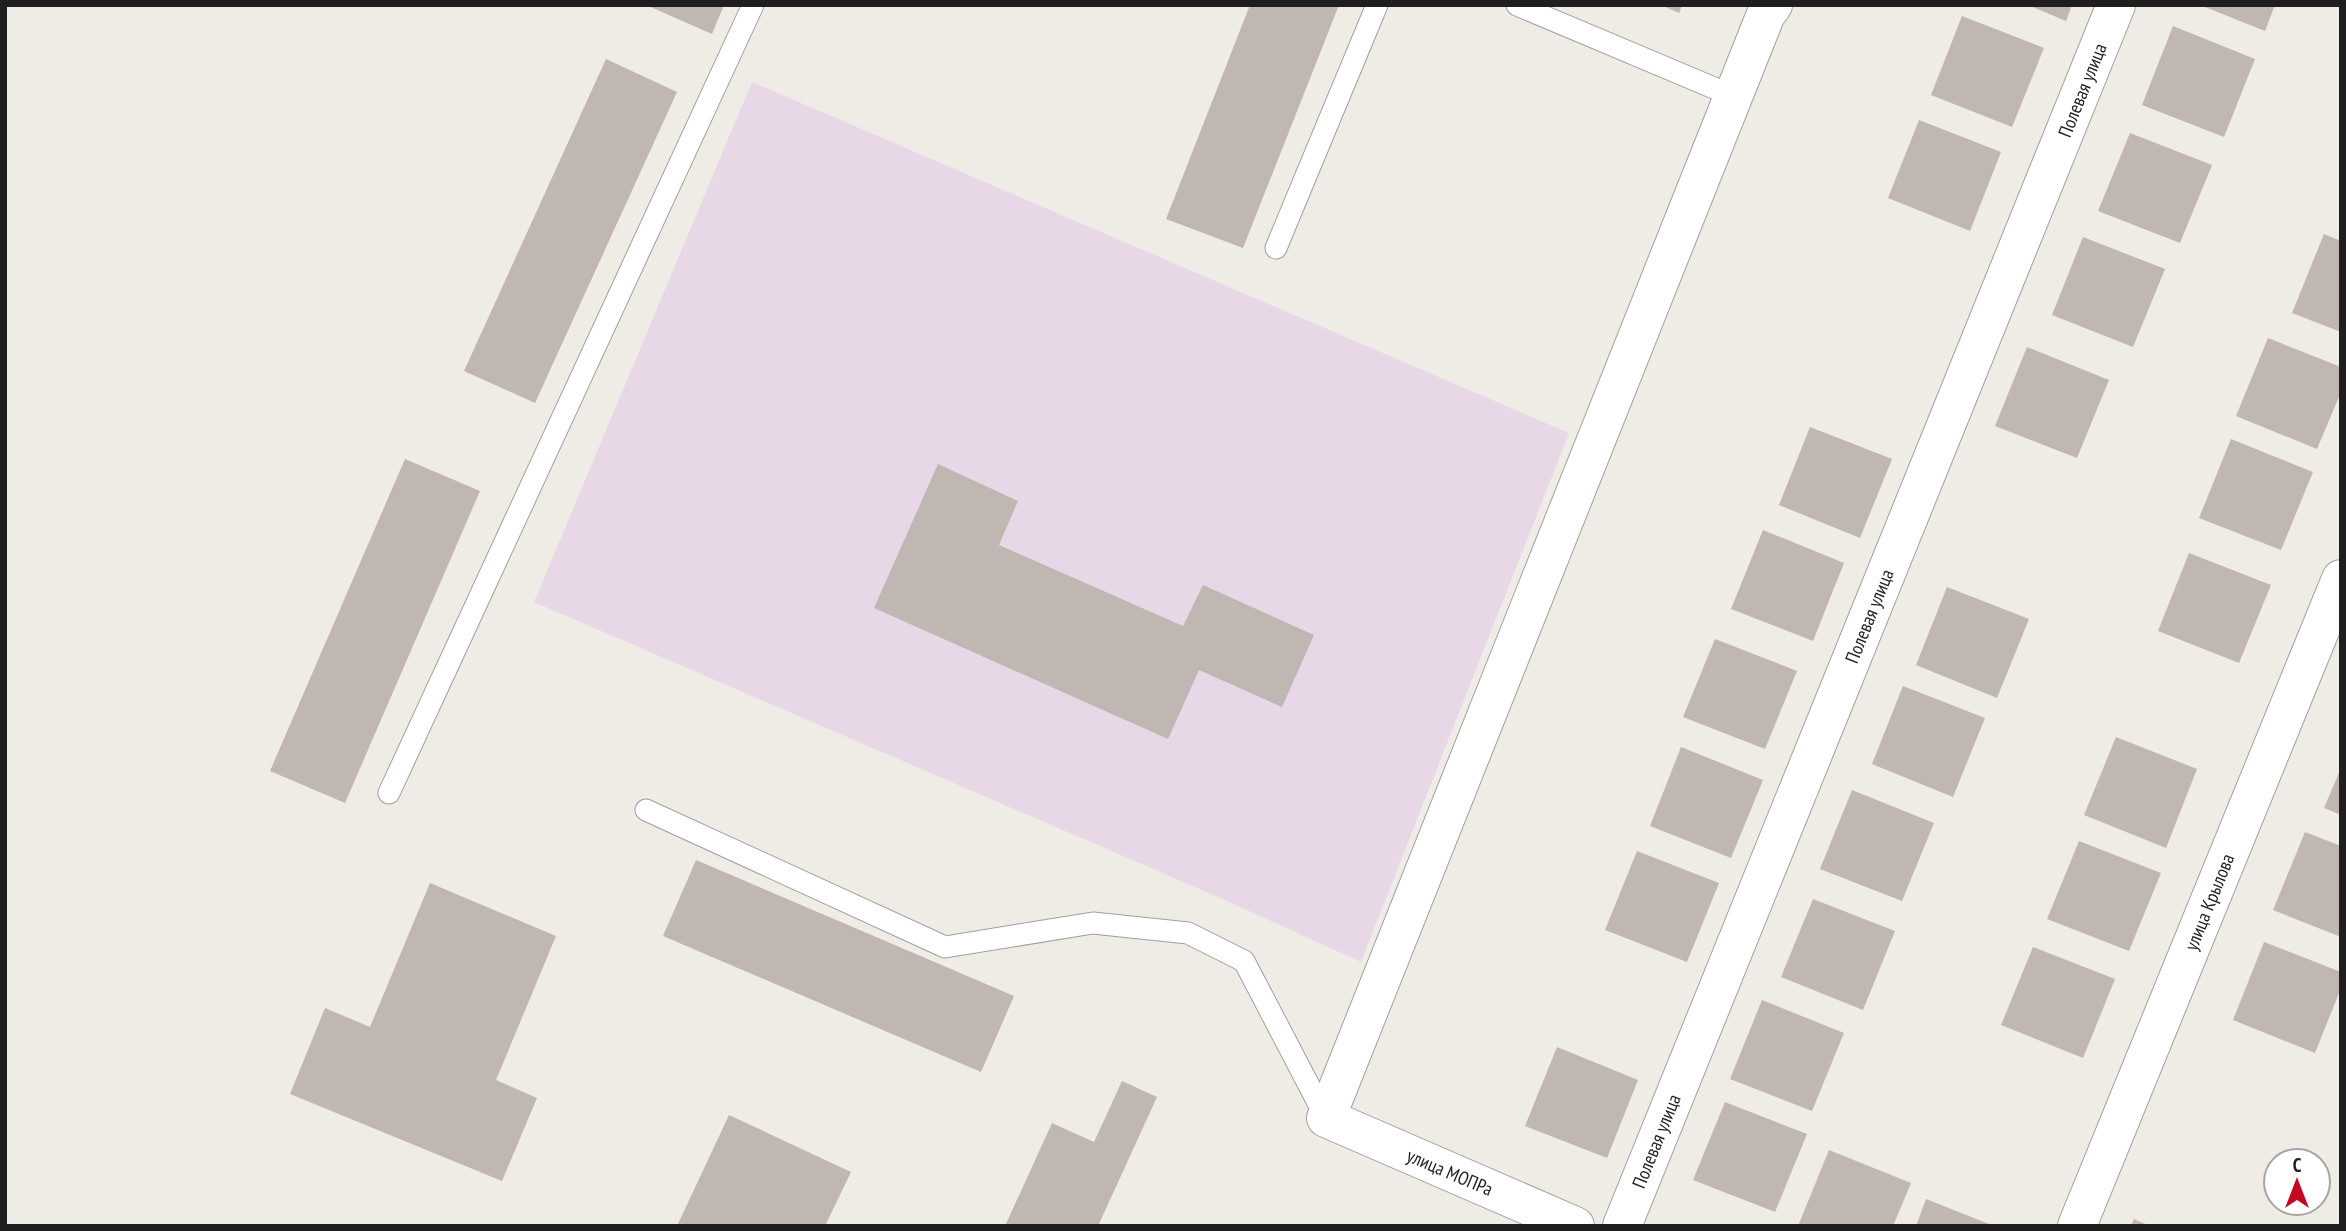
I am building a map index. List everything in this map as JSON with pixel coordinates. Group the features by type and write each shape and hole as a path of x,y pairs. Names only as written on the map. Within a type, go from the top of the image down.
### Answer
{"street":[{"path":"1326,1118 1733,96 1766,14 1773,5"},
{"name":"Полевая улица","path":"1622,1226 2116,5"},
{"name":"улица Крылова","path":"2077,1226 2341,579"},
{"name":"улица МОПРа","path":"1326,1118 1575,1226"}],"lane":[{"path":"388,793 753,5"},
{"path":"1276,248 1377,5"},
{"path":"1517,5 1733,96"},
{"path":"646,810 945,947 1093,923 1188,933 1244,961 1326,1118"}],"shaded area":[{"path":"752,82 1569,433 1361,962 1225,900 534,602"}],"building":[{"path":"646,5 724,5 712,34"},
{"path":"1250,5 1339,5 1243,248 1166,219"},
{"path":"1661,5 1682,5 1679,13"},
{"path":"2028,5 2072,5 2066,21"},
{"path":"2200,5 2275,5 2265,31"},
{"path":"1962,16 2044,48 2012,127 1931,95"},
{"path":"2173,26 2255,59 2224,137 2142,105"},
{"path":"606,59 677,92 535,403 464,371"},
{"path":"1919,120 2001,152 1970,231 1888,198"},
{"path":"2130,133 2212,165 2180,243 2098,211"},
{"path":"2324,234 2341,241 2341,332 2292,313"},
{"path":"2083,237 2165,269 2133,347 2052,315"},
{"path":"2268,338 2341,367 2341,392 2317,449 2236,416"},
{"path":"2027,347 2109,380 2077,458 1995,426"},
{"path":"1810,427 1892,459 1860,538 1779,505"},
{"path":"2231,439 2313,472 2281,550 2199,518"},
{"path":"405,459 480,491 345,803 270,771"},
{"path":"938,464 1018,501 999,545 1183,626 1203,585 1314,635 1282,707 1199,670 1168,739 874,608"},
{"path":"1763,530 1844,563 1813,641 1731,609"},
{"path":"2189,553 2271,585 2239,663 2158,631"},
{"path":"1947,587 2029,619 1997,698 1916,665"},
{"path":"1715,639 1797,671 1765,749 1683,717"},
{"path":"1903,686 1985,718 1953,797 1872,764"},
{"path":"2116,737 2197,769 2166,848 2084,815"},
{"path":"1681,747 1763,780 1731,858 1650,826"},
{"path":"2341,768 2341,815 2324,808"},
{"path":"1852,790 1934,823 1902,901 1820,869"},
{"path":"2305,832 2341,846 2341,937 2273,910"},
{"path":"2079,841 2161,873 2129,951 2047,919"},
{"path":"1637,851 1719,883 1687,962 1605,930"},
{"path":"696,860 1014,996 981,1072 663,936"},
{"path":"430,883 556,936 496,1080 537,1098 502,1181 290,1094 325,1008 370,1027"},
{"path":"1813,899 1895,931 1863,1010 1781,977"},
{"path":"2264,942 2341,972 2341,988 2315,1053 2233,1020"},
{"path":"2033,947 2115,979 2083,1058 2001,1025"},
{"path":"1762,1000 1844,1033 1812,1111 1730,1079"},
{"path":"1557,1047 1638,1080 1607,1158 1525,1126"},
{"path":"1122,1081 1157,1097 1098,1226 1005,1226 1052,1123 1094,1142"},
{"path":"1725,1102 1807,1134 1775,1212 1693,1180"},
{"path":"729,1115 851,1172 825,1226 677,1226"},
{"path":"1829,1150 1911,1183 1893,1226 1798,1226"},
{"path":"1926,1199 1994,1226 1916,1226"},
{"path":"2134,1219 2150,1226 2131,1226"}]}
